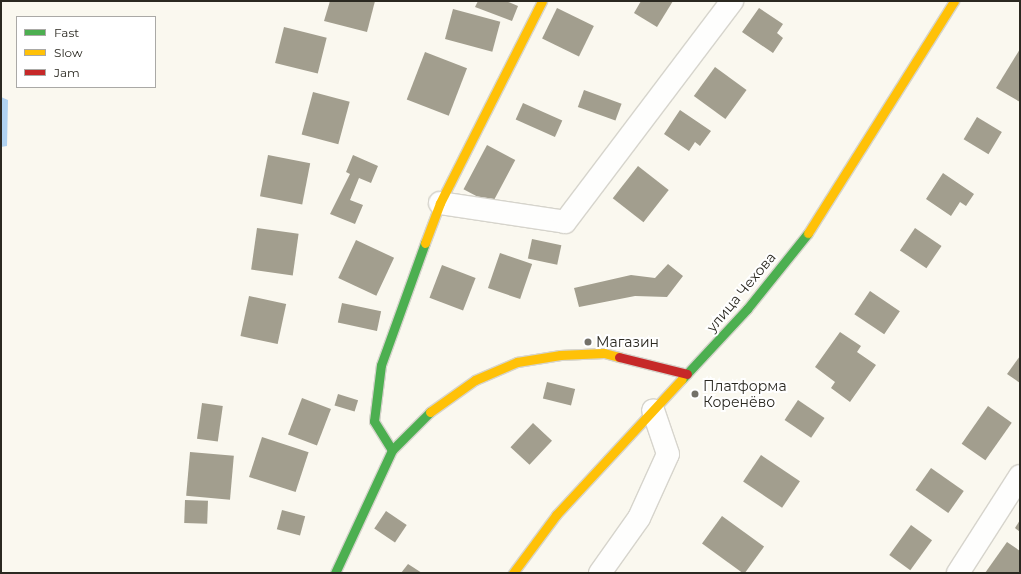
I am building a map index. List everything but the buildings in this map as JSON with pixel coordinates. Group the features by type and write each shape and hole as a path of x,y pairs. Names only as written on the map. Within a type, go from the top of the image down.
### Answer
{"street":[{"path":"392,450 374,421 381,365 440,203 542,1"},
{"path":"440,203 565,222 732,1"},
{"name":"улица Чехова","path":"513,573 556,515 747,309 806,235 954,1"},
{"path":"335,573 392,450 436,405 475,380 516,362 560,355 604,354 688,374"},
{"path":"600,573 638,518 668,454 653,410"},
{"path":"958,573 1020,476"}],"water":[{"path":"1,97 8,100 7,146 1,147"}],"traffic: fast":[{"path":"682,379 747,309 808,233"},
{"path":"392,450 374,421 381,365 425,243"},
{"path":"335,573 392,450 430,412"}],"traffic: slow":[{"path":"425,243 440,203 542,1"},
{"path":"808,233 954,1"},
{"path":"430,412 475,380 517,362 560,355 604,353 619,357"},
{"path":"513,573 556,515 682,379"}],"traffic: jam":[{"path":"619,357 687,374"}],"place":[{"name":"Магазин","path":"588,342"},
{"name":"Платформа Коренёво","path":"695,394"}]}
